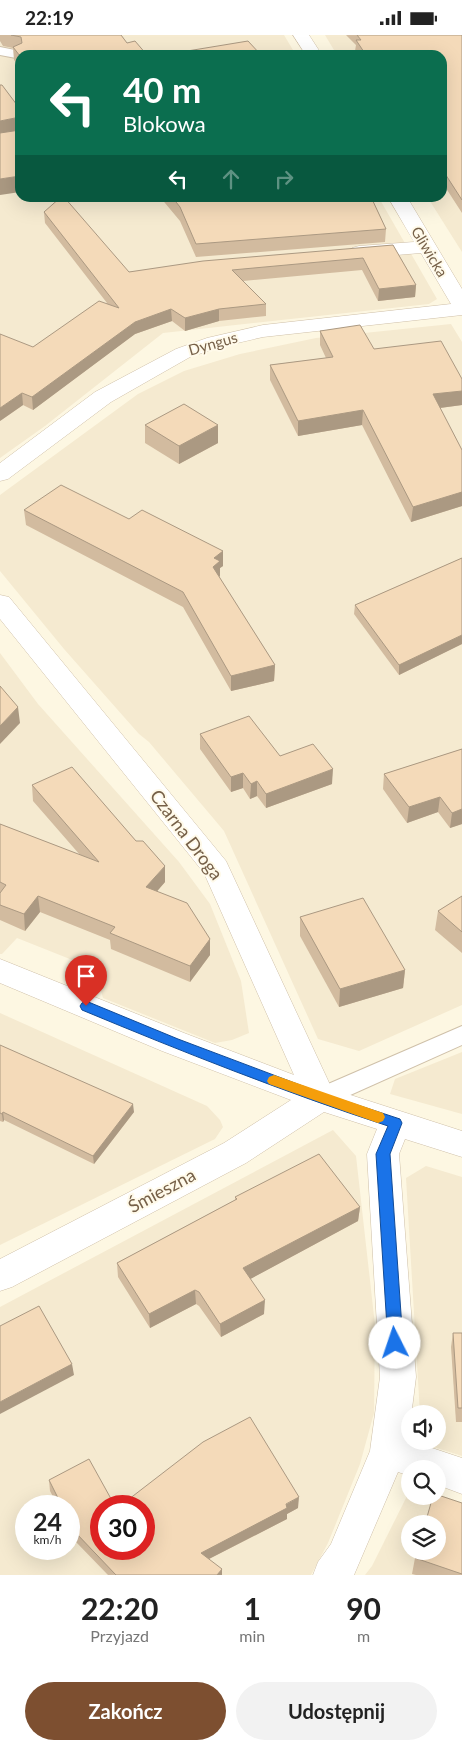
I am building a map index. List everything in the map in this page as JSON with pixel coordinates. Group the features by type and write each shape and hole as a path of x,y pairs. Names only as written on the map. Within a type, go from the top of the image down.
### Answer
{"street":[{"path":"301,35 311,50"},
{"name":"Gliwicka","path":"400,202 462,307"},
{"path":"343,254 425,247"},
{"name":"Dyngus","path":"0,474 103,397 183,353 214,342 263,331 462,307"},
{"name":"Czarna Droga","path":"0,603 216,868 320,1098"},
{"path":"0,970 173,1042 320,1098 462,1144"},
{"name":"Śmieszna","path":"0,1276 235,1153 320,1098"},
{"path":"332,1575 347,1549 388,1451 398,1377 383,1154 396,1123"},
{"path":"388,1451 462,1476"}],"lane":[{"path":"0,51 15,54"},
{"path":"320,1098 462,1035"}],"shaded area":[{"path":"0,35 284,35 293,50 15,50 15,130 0,132"},
{"path":"325,35 462,35 462,252 431,202 447,202 447,50 334,50"},
{"path":"15,151 15,202 381,202 437,299 429,304 163,333 45,426 0,458 0,154"},
{"path":"451,324 462,342 462,1005 359,1051 318,1039 224,831 149,742 139,734 64,649 0,571 0,495 138,394 184,371 240,354 316,338"},
{"path":"0,653 38,704 179,862 210,904 241,981 249,1033 232,1040 215,1043 103,998 95,969 17,938 0,954"},
{"path":"0,1013 207,1106 220,1120 223,1127 215,1139 0,1245"},
{"path":"462,1052 462,1114 390,1094 395,1079"},
{"path":"333,1130 356,1156 375,1325 374,1413 360,1464 328,1543 311,1575 0,1575 0,1307"},
{"path":"426,1166 462,1177 462,1456 443,1450 446,1450 446,1405 419,1405 406,1178"},
{"path":"446,1497 462,1503 462,1575 365,1575 372,1566 402,1505 446,1505"}],"building":[{"path":"11,35 121,35 127,43 135,41 143,50 15,50 13,47 22,43 21,37"},
{"path":"357,35 462,35 462,200 447,177 447,50 363,50 356,40 361,40"},
{"path":"248,41 256,50 193,50"},
{"path":"0,85 2,85 15,102 15,118 0,121"},
{"path":"15,131 15,177 0,179 0,133"},
{"path":"55,202 68,202 129,272 203,261 393,245 416,285 379,289 363,258 232,270 266,304 219,309 185,318 171,309 135,322 32,397 22,393 0,408 0,334 33,347 99,301 119,308 44,212"},
{"path":"176,202 373,202 386,229 196,244"},
{"path":"360,325 374,349 441,341 462,379 462,391 433,394 462,450 462,492 413,507 363,410 298,421 270,365 333,357 320,331"},
{"path":"184,404 218,425 179,446 145,425"},
{"path":"61,485 129,519 142,510 223,551 214,558 220,561 213,567 275,665 231,676 183,592 24,510"},
{"path":"462,558 462,635 399,665 355,605"},
{"path":"0,686 18,707 0,726"},
{"path":"249,716 280,756 313,744 333,769 266,794 257,781 251,784 243,773 231,777 200,734"},
{"path":"462,749 462,809 452,813 440,797 409,807 384,774"},
{"path":"72,767 136,841 143,841 165,866 146,887 187,903 210,939 190,966 110,933 115,927 38,896 24,914 0,905 0,893 6,885 0,882 0,824 99,862 32,785"},
{"path":"462,896 462,932 438,911"},
{"path":"363,898 405,970 340,989 300,917"},
{"path":"0,1045 133,1104 93,1156 3,1112 2,1114 0,1113"},
{"path":"319,1154 360,1207 243,1268 265,1300 220,1324 199,1292 195,1290 149,1314 117,1263 237,1199 235,1197"},
{"path":"39,1306 72,1364 0,1402 0,1326"},
{"path":"453,1333 462,1333 462,1408 458,1408"},
{"path":"250,1417 299,1497 286,1504 287,1508 201,1553 222,1569 217,1575 116,1575 102,1560 155,1560 155,1495 134,1495 203,1442"},
{"path":"89,1459 109,1495 90,1495 90,1548 80,1537 80,1495 56,1495 49,1480"},
{"path":"446,1498 462,1503 462,1574 421,1560 446,1560 446,1515 428,1515 430,1505 446,1505"}],"slow traffic":[{"path":"274,1081 378,1117"}],"route":[{"path":"86,1006 173,1042 320,1098 396,1123 383,1154 395,1343"}]}
